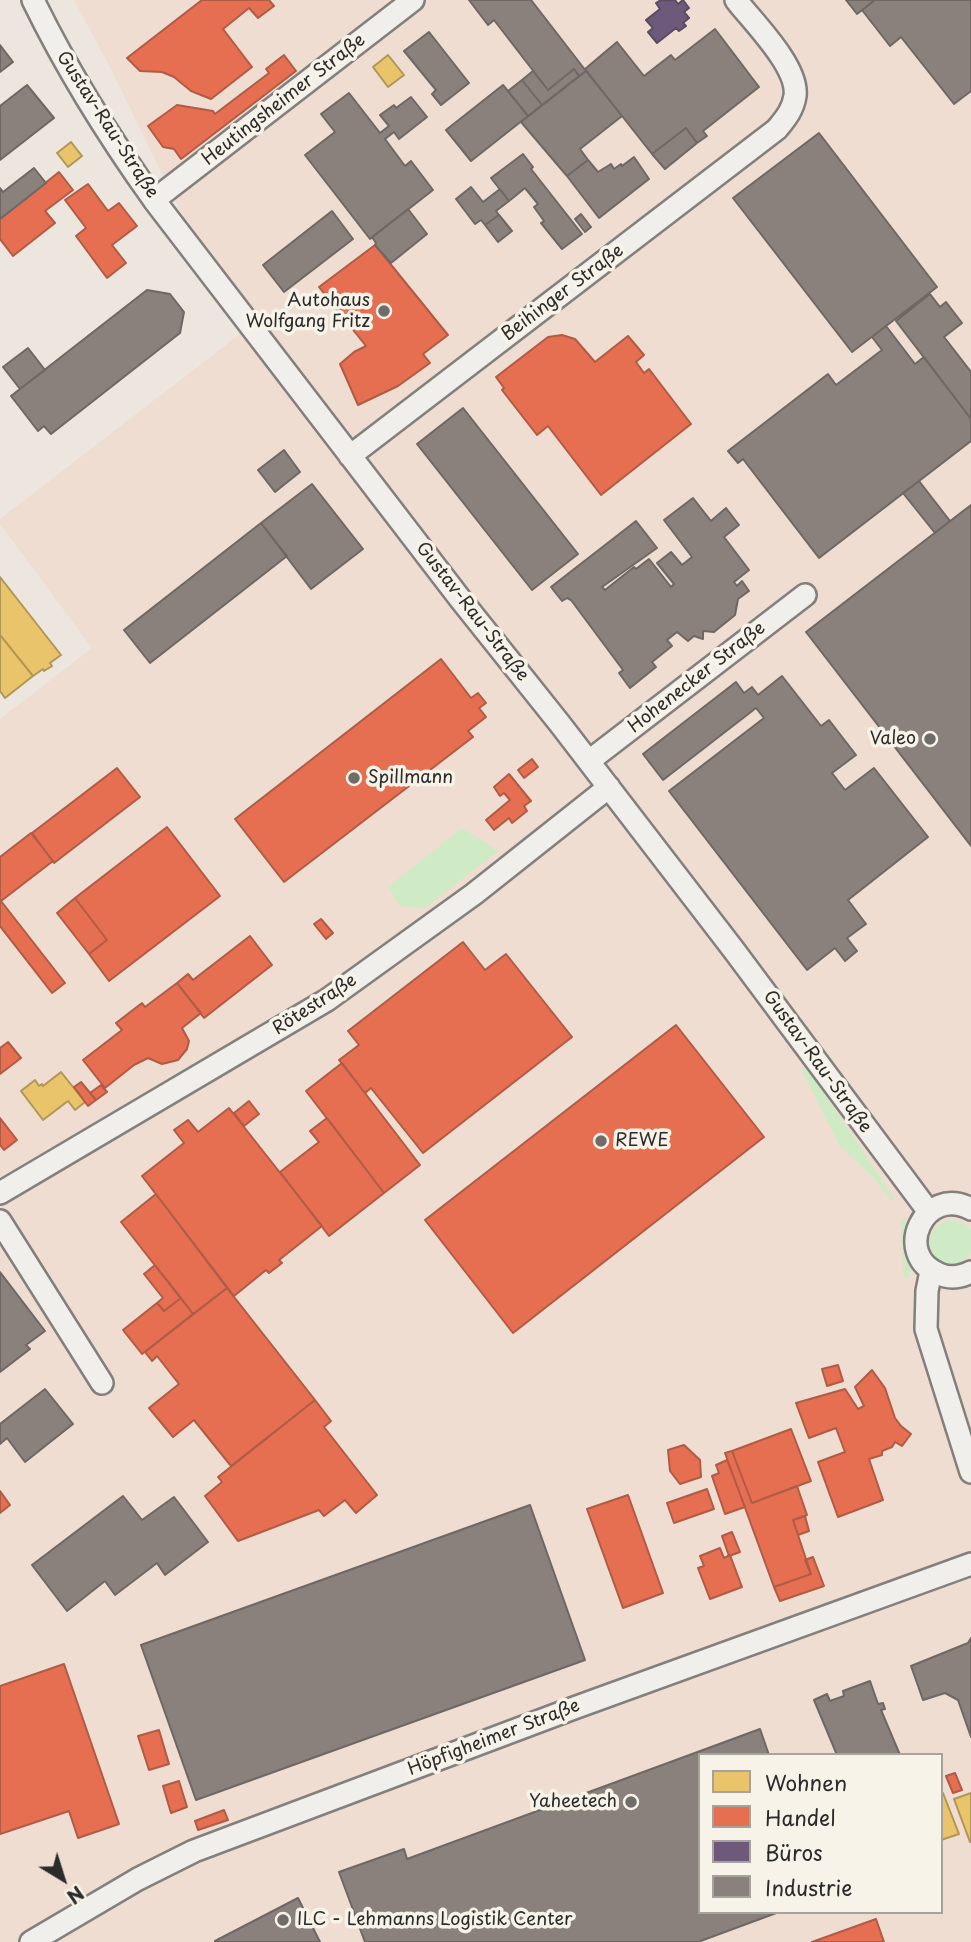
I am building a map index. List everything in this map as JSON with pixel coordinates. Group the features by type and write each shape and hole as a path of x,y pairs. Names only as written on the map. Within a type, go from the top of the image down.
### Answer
{"street":[{"name":"Gustav-Rau-Straße","path":"33,0 112,140 155,200 733,949 929,1212"},
{"name":"Heutingsheimer Straße","path":"155,200 413,0"},
{"name":"Beihinger Straße","path":"350,456 777,129 789,115 795,96 794,82 788,66 736,0"},
{"name":"Hohenecker Straße","path":"589,761 805,596"},
{"name":"Rötestraße","path":"0,1193 327,1000 474,894 609,787"},
{"path":"971,1209 952,1203 929,1212 917,1231 915,1242 918,1253 931,1270 943,1276 955,1277 971,1272"},
{"path":"0,1221 102,1382"},
{"path":"931,1270 927,1291 926,1329 971,1472"},
{"name":"Höpfigheimer Straße","path":"31,1942 138,1879 194,1851 586,1703 971,1564"}],"shaded area":[{"path":"74,0 971,0 971,1942 0,1942 0,719 92,648 0,524 0,519 240,334 111,69"}],"green space":[{"path":"462,828 498,851 425,908 400,906 388,887"},
{"path":"807,1068 894,1198 891,1201 873,1177 840,1146 801,1069"},
{"path":"905,1217 911,1254 909,1277 904,1278 901,1219"},
{"path":"952,1220 968,1226 972,1234 972,1250 968,1258 952,1264 936,1258 930,1242 936,1226"}],"building: Wohnen":[{"path":"388,55 404,75 388,87 373,67"},
{"path":"71,142 82,156 68,167 57,153"},
{"path":"0,577 61,655 50,663 52,666 33,676 0,635"},
{"path":"0,635 33,676 5,698 0,691"},
{"path":"61,1072 85,1102 75,1110 68,1101 43,1120 21,1091 35,1080 39,1086 43,1086"},
{"path":"943,1793 959,1834 943,1839"},
{"path":"971,1793 971,1841 970,1842 954,1799"}],"building: Handel":[{"path":"202,0 269,0 274,6 258,18 249,8 223,29 252,67 211,99 191,91 174,77 162,72 140,71 127,58"},
{"path":"284,55 296,71 181,159 174,149 163,147 148,126 177,105 213,111 215,114 269,73 266,69"},
{"path":"59,172 73,190 45,211 55,223 13,256 0,239 0,219"},
{"path":"88,184 108,211 119,203 137,226 112,245 126,263 107,278 76,236 86,228 65,200"},
{"name":"Autohaus Wolfgang Fritz","path":"375,245 448,335 423,354 430,363 398,386 358,405 340,364 366,346 319,287"},
{"path":"562,335 575,339 595,362 628,336 644,355 636,362 644,373 649,369 691,424 601,495 548,426 537,435 502,390 504,388 496,377 548,337"},
{"name":"Spillmann","path":"441,659 471,698 478,693 486,703 479,708 486,717 468,731 473,737 284,882 235,819"},
{"path":"532,759 538,767 524,778 518,770"},
{"path":"117,768 140,797 54,863 32,833"},
{"path":"509,774 531,801 524,806 527,811 512,823 509,818 494,830 486,820 510,800 504,793 500,796 494,787"},
{"path":"167,827 220,896 109,981 89,954 107,940 75,898"},
{"path":"31,833 53,861 1,901 65,983 52,993 0,926 0,857"},
{"path":"75,898 107,940 89,954 57,913"},
{"path":"321,919 333,933 326,939 314,924"},
{"path":"250,936 272,965 204,1018 177,983 188,974 193,980"},
{"path":"463,942 485,970 506,954 572,1037 423,1153 371,1088 365,1093 339,1060 359,1045 348,1031"},
{"path":"177,983 201,1013 182,1028 189,1041 187,1049 178,1060 162,1064 148,1058 134,1065 105,1088 83,1060 122,1030 116,1023 142,1003 145,1007"},
{"path":"676,1025 764,1137 513,1333 425,1220"},
{"path":"8,1042 21,1058 0,1074 0,1048"},
{"path":"342,1063 420,1165 384,1193 306,1091"},
{"path":"81,1082 96,1100 88,1106 74,1087"},
{"path":"101,1085 107,1092 96,1100 90,1093"},
{"path":"249,1101 259,1114 244,1126 234,1113"},
{"path":"229,1108 322,1226 279,1260 282,1263 269,1273 266,1270 234,1296 142,1176 184,1143 174,1130 188,1120 198,1132"},
{"path":"0,1118 17,1140 4,1150 0,1145"},
{"path":"327,1118 384,1193 329,1236 280,1172 319,1142 310,1131"},
{"path":"156,1194 227,1288 193,1314 121,1222"},
{"path":"155,1265 181,1298 164,1311 157,1303 163,1298 144,1274"},
{"path":"227,1288 315,1400 231,1466 194,1420 173,1437 149,1408 179,1384 157,1356 152,1361 145,1352"},
{"path":"181,1298 193,1314 142,1354 123,1330 157,1303 164,1311"},
{"path":"838,1365 843,1381 827,1386 822,1369"},
{"path":"872,1370 885,1388 895,1418 911,1434 902,1446 895,1442 892,1447 882,1451 882,1455 869,1459 883,1500 838,1517 818,1462 845,1452 836,1428 809,1438 796,1403 845,1389 858,1409 864,1406 855,1387"},
{"path":"315,1400 331,1421 324,1427 377,1495 356,1513 345,1500 324,1516 319,1510 238,1541 205,1496 222,1482 218,1477"},
{"path":"791,1429 811,1481 752,1503 732,1451"},
{"path":"684,1445 700,1460 701,1477 680,1484 670,1471 668,1450"},
{"path":"732,1451 752,1503 797,1486 807,1515 793,1520 811,1574 774,1587 725,1453"},
{"path":"727,1460 745,1507 725,1514 712,1476 719,1473 716,1465"},
{"path":"707,1489 714,1509 674,1523 667,1503"},
{"path":"0,1491 10,1505 0,1513"},
{"path":"628,1495 663,1593 623,1608 587,1509"},
{"path":"805,1516 809,1531 798,1535 793,1520"},
{"path":"732,1532 740,1552 729,1556 722,1536"},
{"path":"720,1548 724,1558 730,1555 742,1587 710,1599 698,1568 704,1566 700,1556"},
{"path":"813,1557 824,1586 780,1601 774,1587 811,1574 805,1560"},
{"path":"64,1664 119,1824 78,1838 69,1811 0,1834 0,1686"},
{"path":"159,1730 169,1764 149,1770 138,1736"},
{"path":"955,1773 962,1790 953,1793 946,1776"},
{"path":"179,1781 187,1807 171,1813 163,1786"},
{"path":"224,1810 228,1820 198,1830 195,1821"},
{"path":"876,1919 884,1942 812,1942"}],"building: Büros":[{"path":"661,0 675,0 678,4 683,0 689,8 684,12 689,18 683,23 686,26 679,31 676,28 657,43 648,32 653,28 646,20 660,9 656,3"}],"building: Industrie":[{"path":"469,0 531,0 586,71 579,76 574,69 548,90 494,20 488,25"},
{"path":"846,0 875,0 857,14"},
{"path":"875,0 971,0 971,91 954,104 901,37 890,46 862,10"},
{"path":"715,29 759,87 703,131 707,136 697,143 686,128 652,154 585,69 617,42 644,76 671,55 675,60"},
{"path":"429,32 469,83 441,105 432,94 436,90 404,51"},
{"path":"0,45 13,62 0,72"},
{"path":"574,69 579,76 542,105 522,80 533,71 548,90"},
{"path":"586,71 622,116 580,149 588,160 567,176 521,122"},
{"path":"522,80 542,105 528,116 508,91"},
{"path":"27,85 54,118 0,160 0,106"},
{"path":"503,85 528,116 471,161 446,130"},
{"path":"349,93 380,133 389,126 380,115 411,97 427,117 399,139 394,132 385,139 405,166 411,161 433,190 370,239 305,155 335,132 321,114"},
{"path":"686,128 697,143 665,169 652,154"},
{"path":"819,133 937,287 852,352 733,198"},
{"path":"523,154 533,167 531,169 582,234 562,249 541,223 544,221 534,207 538,204 525,188 509,201 491,178"},
{"path":"634,157 649,179 599,218 567,176 588,160 598,172 611,164 614,169 621,164 622,166"},
{"path":"34,168 46,183 0,219 0,188 3,192"},
{"path":"471,187 483,202 500,189 509,201 496,211 499,215 485,225 481,220 475,224 456,199"},
{"path":"408,209 427,234 391,263 375,245 372,237"},
{"path":"332,211 353,239 284,292 263,265"},
{"path":"581,214 591,227 585,232 575,219"},
{"path":"499,215 512,231 498,242 485,225"},
{"path":"147,290 170,294 184,312 180,333 51,434 44,426 38,431 11,396"},
{"path":"930,294 940,307 946,302 962,323 944,337 971,372 971,419 896,321"},
{"path":"886,326 915,364 924,357 971,419 971,441 819,558 743,459 738,463 728,451 828,374 836,385 882,350 872,337"},
{"path":"28,348 45,370 20,389 3,367"},
{"path":"463,408 578,554 532,590 417,444"},
{"path":"284,450 300,472 275,492 258,470"},
{"path":"919,481 950,521 935,533 903,493"},
{"path":"312,484 363,549 311,589 261,523"},
{"path":"693,498 711,521 726,508 739,525 724,537 749,570 734,582 737,586 742,581 749,591 738,599 735,615 714,632 703,631 703,639 694,636 688,641 677,632 667,640 672,646 652,662 656,667 630,688 619,673 623,670 571,600 567,598 562,601 551,587 636,521 657,548 602,587 605,590 649,559 671,587 674,584 657,563 671,552 682,565 692,557 664,520"},
{"name":"Valeo","path":"971,505 971,846 806,632"},
{"path":"261,523 287,556 150,663 124,630"},
{"path":"782,676 821,726 829,720 856,755 832,773 845,790 874,768 928,837 848,900 866,924 847,938 857,951 845,961 835,948 807,970 669,791 764,718 756,708 663,780 643,754 736,682 744,693 752,687 758,695"},
{"path":"0,1272 45,1331 26,1345 30,1349 0,1372"},
{"path":"45,1389 73,1424 25,1462 7,1438 0,1444 0,1424"},
{"path":"123,1496 142,1520 174,1497 208,1542 165,1575 157,1563 115,1595 105,1581 67,1611 32,1565"},
{"path":"530,1505 585,1660 196,1800 141,1645"},
{"path":"971,1638 971,1737 958,1700 945,1693 923,1700 911,1666 968,1643"},
{"path":"870,1681 878,1704 883,1703 885,1709 881,1710 899,1753 836,1753 814,1700 827,1694 830,1701 844,1696 843,1691"},
{"name":"Yaheetech","path":"760,1729 768,1753 698,1753 698,1914 774,1914 698,1942 365,1942 339,1872 404,1849 407,1859"},
{"name":"ILC - Lehmanns Logistik Center","path":"298,1898 320,1942 215,1942 215,1941"}],"place":[{"name":"Autohaus Wolfgang Fritz","path":"384,311"},
{"name":"Valeo","path":"930,739"},
{"name":"Spillmann","path":"354,778"},
{"name":"REWE","path":"601,1141"},
{"name":"Yaheetech","path":"631,1802"},
{"name":"ILC - Lehmanns Logistik Center","path":"283,1920"}]}
